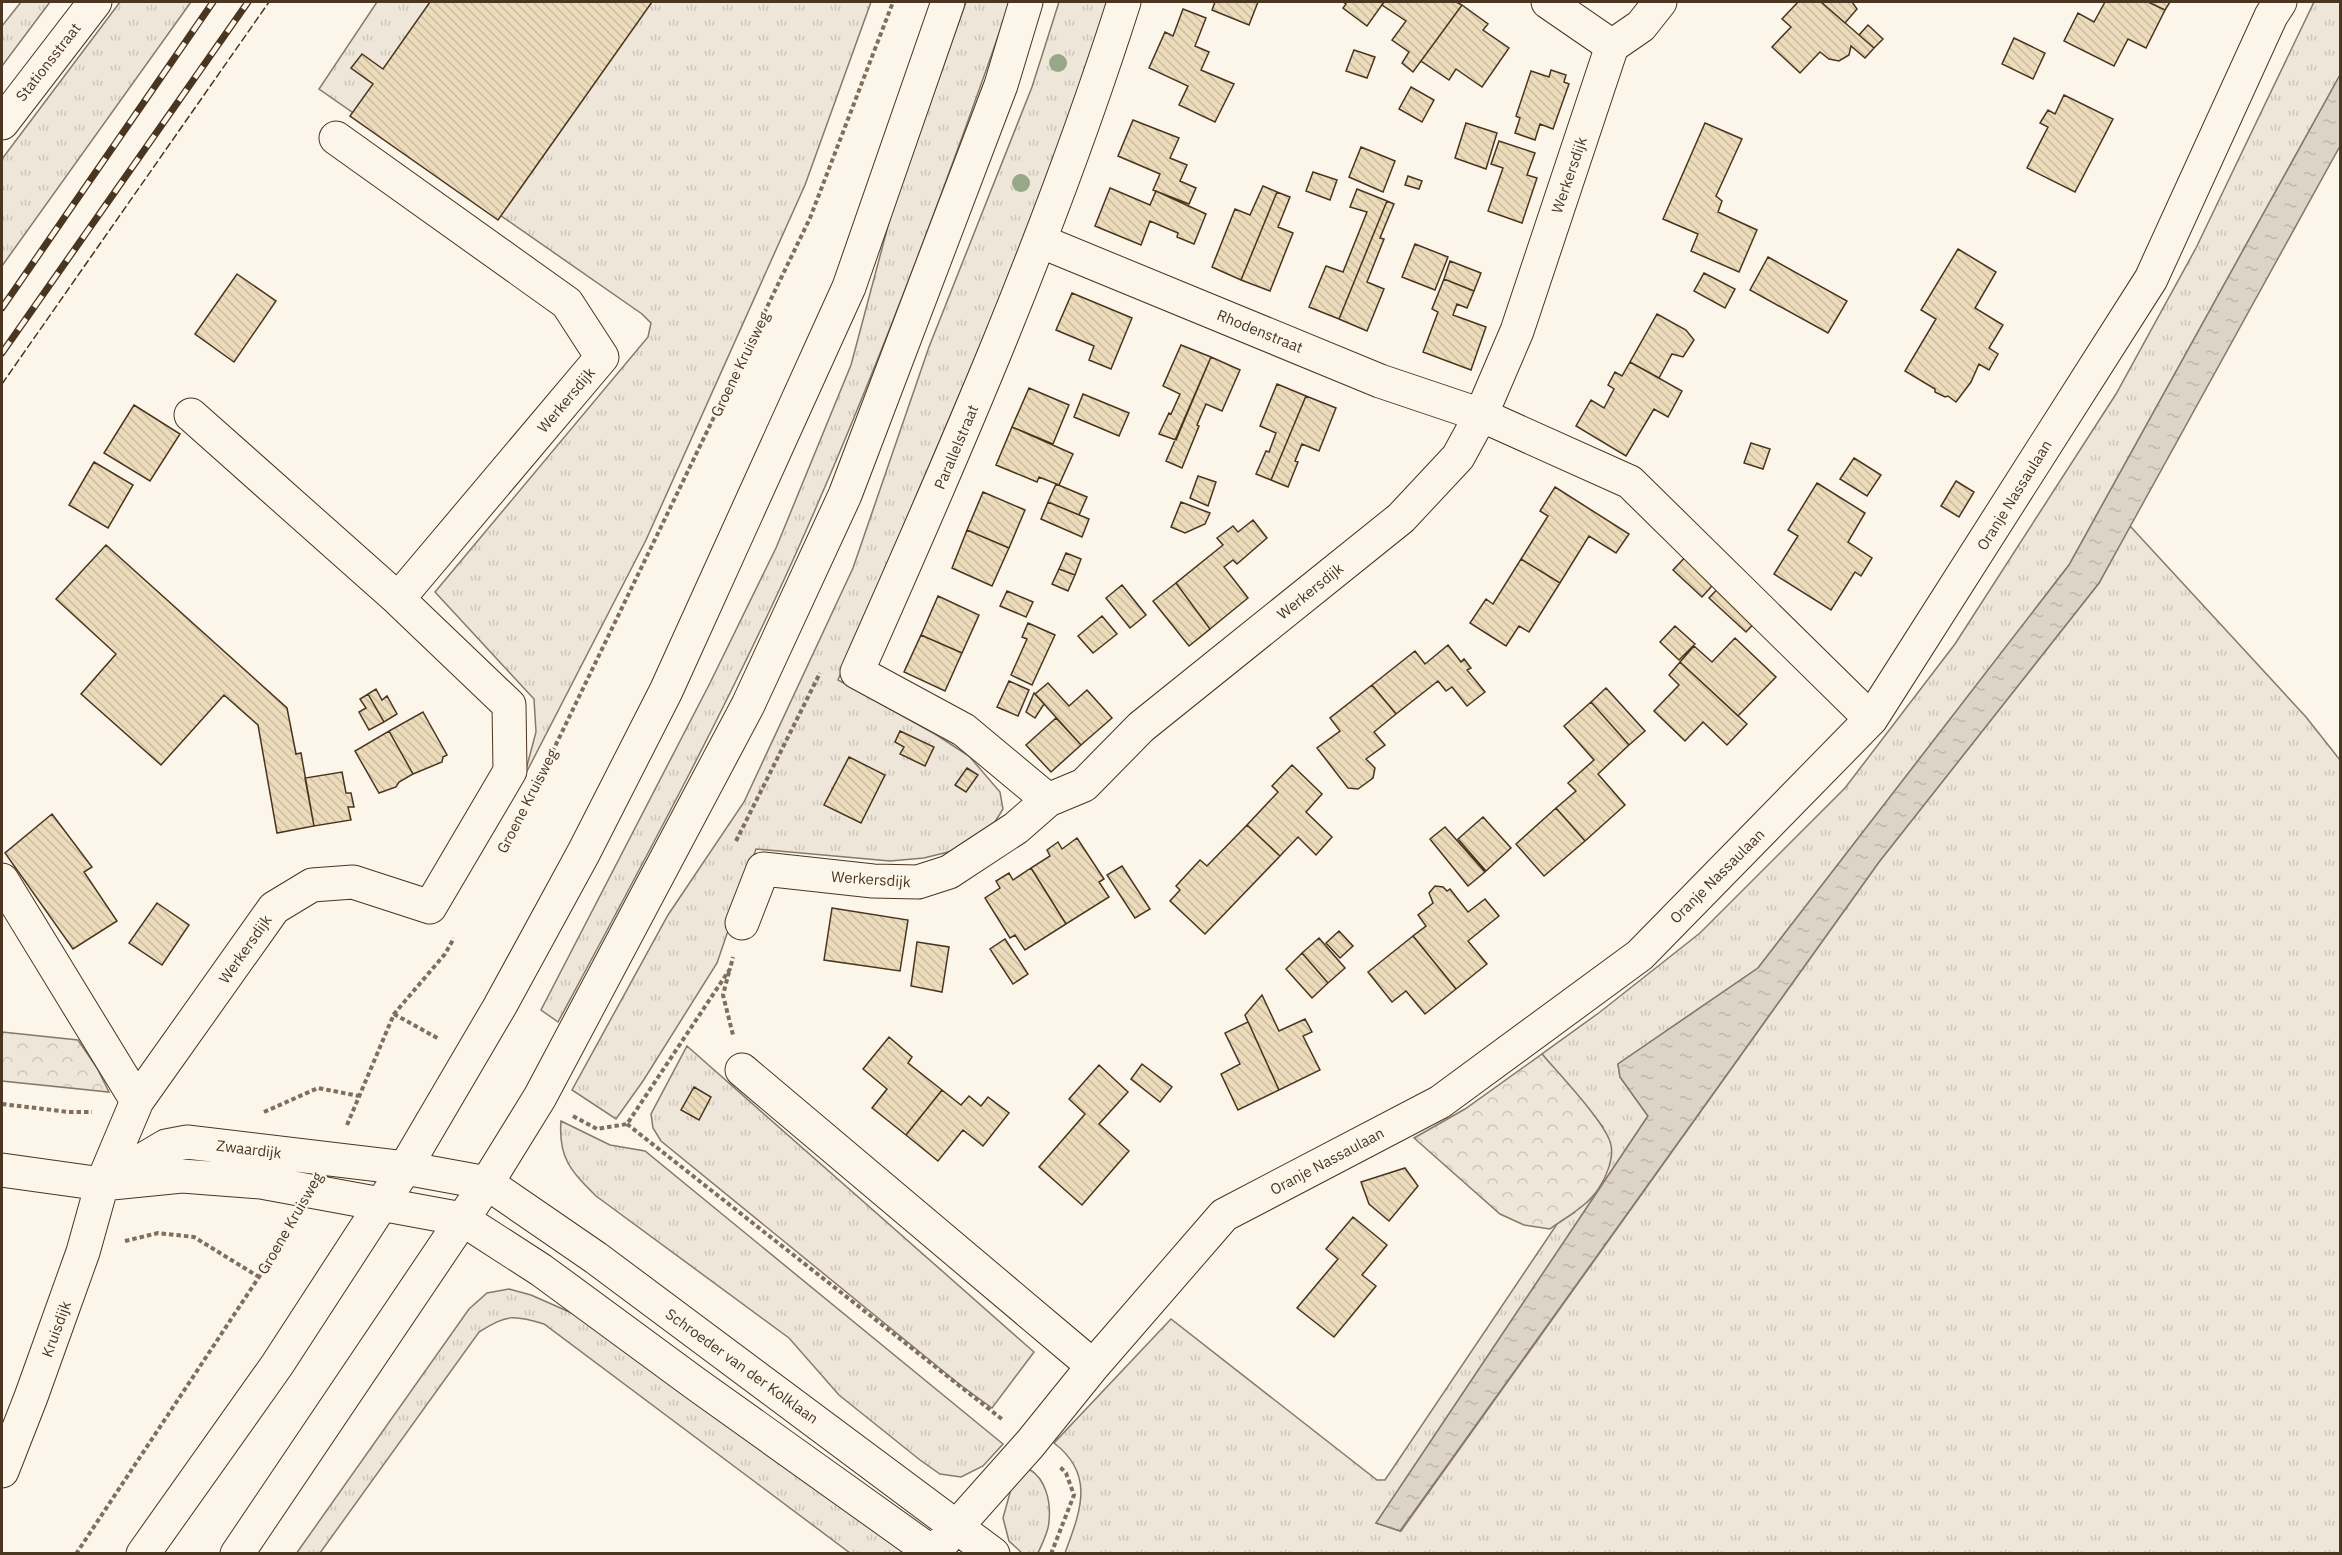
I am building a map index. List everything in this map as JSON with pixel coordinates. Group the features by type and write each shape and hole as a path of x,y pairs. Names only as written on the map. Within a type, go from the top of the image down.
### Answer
{"street":[{"name":"Stationsstraat","path":"2,123 95,2"},
{"path":"143,1554 277,1365 382,1205 500,1006 584,852 666,691 849,287 948,2"},
{"path":"237,1554 487,1183 540,1097 748,705 845,495 1001,86 1026,2"},
{"name":"Parallelstraat","path":"856,672 951,460 1040,242 1124,2"},
{"path":"1548,2 1612,46 1641,26 1660,2"},
{"name":"Oranje Nassaulaan","path":"933,1553 1030,1444 1093,1366 1224,1215 1440,1102 1640,955 1871,719 2151,279 2271,16 2280,2"},
{"name":"Werkersdijk","path":"742,923 763,869 873,881 918,882 949,872 1016,828 1047,800 1084,785 1141,727 1401,518 1458,456 1481,415 1517,331 1612,46"},
{"name":"Werkersdijk","path":"336,138 567,303 602,357 398,599"},
{"name":"Rhodenstraat","path":"1040,242 1380,381 1481,415 1630,482 1871,719"},
{"name":"Werkersdijk","path":"102,1184 135,1107 274,908 312,885 353,882 430,907 510,771 509,705 398,599 191,415"},
{"path":"856,672 964,730 1047,800"},
{"path":"2,880 135,1107"},
{"path":"742,1070 1093,1366"},
{"name":"Zwaardijk","path":"102,1184 166,1146 187,1142 405,1168 487,1183"},
{"name":"Zwaardijk","path":"2,1170 102,1184 182,1176 261,1182 462,1219"},
{"name":"Schroeder van der Kolklaan","path":"487,1183 596,1258 957,1524 993,1554"},
{"name":"Kruisdijk","path":"2,1471 83,1252 102,1184"},
{"path":"462,1219 541,1270 933,1553"}],"path":[{"name":"Groene Kruisweg","path":"544,768 577,705 810,218 892,2"},
{"path":"735,844 825,662 856,672"},
{"path":"742,923 723,995 742,1070"},
{"name":"Groene Kruisweg","path":"328,1159 342,1136 394,1014 445,954 456,934"},
{"path":"730,969 627,1124 1002,1419"},
{"name":"Groene Kruisweg","path":"76,1554 259,1277 307,1192"},
{"path":"83,1252 158,1233 194,1237 259,1277"},
{"path":"1030,1444 1066,1473 1074,1495 1051,1554"}],"green space":[{"path":"21,2 50,2 2,66 2,26"},
{"path":"120,2 191,2 2,266 2,159"},
{"path":"377,2 871,2 805,185 646,540 524,777 536,732 534,699 435,592 648,337 651,323 642,314 319,89"},
{"path":"966,2 1010,2 936,210 883,347 797,551 741,671 682,789 558,1022 541,1010 710,683 776,548 851,365 892,211"},
{"path":"1059,2 1112,2 1102,34 989,325 838,680 935,734 969,756 1000,792 1003,809 993,825 952,851 924,858 890,861 756,849 717,963 643,1081 616,1119 572,1090 668,915 744,802 853,568 929,347 1032,87"},
{"path":"2314,2 2340,2 2340,75 2069,565 1758,968 1618,1064 1620,1077 1648,1116 1376,1523 1401,1531 1879,862 2099,583 2130,526 2306,717 2340,760 2340,1553 1065,1553 1079,1509 1080,1481 1076,1468 1067,1455 1054,1443 1171,1319 1377,1480 1385,1480 1557,1224 1575,1212 1603,1127 1542,1054 1600,1012 1700,933 1845,788 1955,644 2116,394 2196,248"},
{"path":"2,1032 78,1040 97,1068 109,1092 2,1081"},
{"path":"687,1046 1034,1352 992,1408 959,1384 661,1141 653,1128 651,1114"},
{"path":"1542,1054 1601,1125 1608,1136 1612,1150 1602,1184 1583,1206 1550,1229 1524,1225 1500,1214 1414,1138 1465,1109"},
{"path":"561,1121 610,1145 645,1151 1003,1444 983,1466 961,1477 940,1474 920,1460 839,1395 789,1338 596,1196 568,1163 562,1145"},
{"path":"509,1289 531,1295 583,1318 908,1553 850,1553 544,1324 510,1318 496,1322 479,1332 320,1553 296,1554 469,1309 487,1293"},
{"path":"1029,1469 1040,1479 1049,1506 1048,1529 1038,1553 1022,1553 1009,1541 1003,1518 1011,1489"}],"water":[{"path":"2340,75 2340,146 2099,583 1879,862 1400,1531 1376,1523 1648,1116 1620,1077 1618,1064 1758,968 2069,565"}],"building":[{"path":"430,2 652,2 498,220 350,116 373,84 351,68 362,54 383,69"},
{"path":"1215,2 1258,2 1249,25 1212,10"},
{"path":"1343,2 1384,2 1367,26 1343,8 1346,4"},
{"path":"1384,2 1456,2 1462,5 1413,72 1402,63 1409,52 1392,40 1406,21 1382,5"},
{"path":"1798,2 1821,2 1874,48 1865,58 1851,46 1849,55 1839,61 1829,59 1820,52 1800,73 1772,47 1791,27 1782,19"},
{"path":"1821,2 1852,2 1857,9 1845,23"},
{"path":"2105,2 2148,2 2165,10 2146,48 2128,39 2114,66 2064,41 2078,13 2094,22"},
{"path":"2148,2 2170,2 2165,10"},
{"path":"1462,5 1488,24 1483,30 1509,48 1482,87 1456,69 1449,80 1421,61"},
{"path":"1183,9 1206,18 1195,46 1209,52 1201,70 1234,84 1215,122 1179,105 1188,86 1149,68 1165,32 1173,36"},
{"path":"1868,25 1883,39 1874,48 1859,35"},
{"path":"2014,38 2045,53 2033,79 2002,64"},
{"path":"1354,50 1375,57 1367,78 1346,71"},
{"path":"1551,70 1566,75 1564,82 1569,84 1553,129 1540,124 1535,140 1515,133 1520,118 1516,116 1531,71 1549,77"},
{"path":"1411,87 1434,100 1422,122 1399,109"},
{"path":"2064,95 2113,119 2075,192 2027,168 2048,127 2040,123 2048,110 2055,114"},
{"path":"1133,120 1179,138 1170,158 1187,165 1180,181 1196,188 1189,204 1153,190 1160,174 1118,156"},
{"path":"1466,123 1497,133 1486,169 1455,158"},
{"path":"1705,123 1742,139 1716,196 1722,201 1718,212 1757,230 1739,272 1691,251 1698,234 1663,219"},
{"path":"1499,141 1535,153 1527,175 1537,178 1522,223 1488,211 1503,168 1491,164"},
{"path":"1361,147 1395,161 1383,192 1349,177"},
{"path":"1313,172 1337,180 1330,200 1306,191"},
{"path":"1408,176 1422,181 1419,189 1405,185"},
{"path":"1263,186 1277,192 1241,280 1212,267 1235,209 1250,215"},
{"path":"1110,188 1150,205 1156,191 1206,214 1194,244 1177,237 1178,233 1150,221 1141,245 1095,226"},
{"path":"1357,189 1387,201 1339,319 1309,307 1326,266 1343,272 1367,212 1350,207"},
{"path":"1277,192 1290,197 1278,227 1293,233 1270,291 1241,280"},
{"path":"1387,201 1394,204 1380,238 1384,239 1367,282 1384,289 1367,331 1339,319"},
{"path":"1415,244 1448,257 1435,290 1402,277"},
{"path":"1958,249 1996,272 1975,308 2003,325 1989,348 1998,354 1989,370 1979,364 1971,382 1956,402 1948,396 1945,397 1935,392 1935,389 1905,371 1936,319 1921,310"},
{"path":"1768,257 1847,301 1828,333 1750,290"},
{"path":"1450,261 1481,273 1474,291 1444,279"},
{"path":"1704,273 1735,289 1725,308 1694,291"},
{"path":"237,274 276,301 234,362 195,334"},
{"path":"1444,279 1474,291 1467,308 1457,304 1453,315 1486,327 1471,370 1423,352 1438,312 1432,309"},
{"path":"1072,293 1132,318 1111,369 1089,360 1094,346 1056,330"},
{"path":"1657,314 1686,330 1694,340 1683,357 1672,354 1659,378 1630,362"},
{"path":"1181,345 1211,357 1176,440 1159,434 1180,394 1163,386"},
{"path":"1211,357 1240,370 1222,411 1206,404 1182,468 1166,461"},
{"path":"1630,362 1682,391 1668,417 1654,409 1626,456 1576,426 1591,400 1604,408 1614,389 1608,385 1615,372 1622,376"},
{"path":"1277,384 1306,396 1271,480 1256,474 1266,451 1269,452 1276,433 1260,426"},
{"path":"1029,388 1069,405 1053,444 1012,427"},
{"path":"1083,394 1129,413 1119,436 1074,417"},
{"path":"1306,396 1336,408 1319,451 1302,444 1288,487 1271,480"},
{"path":"134,405 180,434 150,481 104,453"},
{"path":"1012,427 1073,454 1059,485 1039,477 1037,482 996,465"},
{"path":"1751,443 1770,449 1763,469 1744,463"},
{"path":"1854,458 1881,475 1867,496 1840,479"},
{"path":"94,462 133,485 108,528 69,505"},
{"path":"1198,476 1216,482 1208,506 1190,498"},
{"path":"1956,481 1974,492 1959,517 1941,506"},
{"path":"1817,483 1865,513 1848,542 1872,558 1861,576 1855,572 1831,610 1774,574 1798,536 1788,530"},
{"path":"1056,484 1087,497 1079,515 1048,502"},
{"path":"1555,487 1629,534 1616,553 1589,536 1560,583 1521,559 1548,516 1540,511"},
{"path":"983,492 1025,510 1009,548 967,530"},
{"path":"1048,502 1089,519 1082,537 1041,519"},
{"path":"1181,502 1210,513 1205,524 1185,533 1171,527"},
{"path":"1253,520 1267,538 1237,564 1233,560 1224,567 1248,598 1210,629 1176,583 1223,545 1217,538 1233,526 1238,532"},
{"path":"967,530 1009,548 992,586 952,568"},
{"path":"106,545 287,708 296,754 301,753 314,826 277,833 258,725 224,695 161,765 81,694 116,654 56,599"},
{"path":"1690,552 1719,578 1702,597 1673,570"},
{"path":"1066,553 1081,559 1075,575 1059,569"},
{"path":"1521,559 1560,583 1529,632 1519,626 1506,646 1470,623 1486,599 1493,604"},
{"path":"1059,569 1075,575 1068,591 1052,584"},
{"path":"1724,582 1760,617 1746,632 1709,598"},
{"path":"1176,583 1210,629 1189,646 1153,601"},
{"path":"1122,585 1146,615 1130,628 1106,598"},
{"path":"1007,591 1033,602 1026,617 1000,606"},
{"path":"938,596 979,615 962,653 921,635"},
{"path":"1102,616 1117,634 1093,653 1078,636"},
{"path":"1028,623 1055,635 1032,685 1011,675 1027,639 1022,637"},
{"path":"1675,626 1695,644 1679,660 1660,642"},
{"path":"921,635 962,653 945,691 904,672"},
{"path":"1735,638 1776,677 1738,716 1680,662 1694,646 1712,662"},
{"path":"1448,645 1461,662 1464,659 1471,668 1467,670 1485,692 1467,706 1452,687 1446,691 1438,681 1396,714 1372,685 1415,651 1425,664"},
{"path":"1680,662 1747,724 1727,745 1703,722 1685,741 1654,711 1679,685 1669,675"},
{"path":"1009,681 1029,690 1018,716 997,707"},
{"path":"1048,683 1069,706 1087,690 1112,718 1081,745 1035,694"},
{"path":"1372,685 1396,714 1374,732 1385,745 1366,759 1375,768 1373,778 1358,789 1348,788 1317,748 1340,731 1330,718"},
{"path":"1606,688 1645,731 1629,745 1591,702"},
{"path":"376,689 382,700 387,696 397,714 384,722 368,694"},
{"path":"1034,693 1044,704 1035,718 1026,712"},
{"path":"368,694 384,722 369,730 359,712 366,708 360,699"},
{"path":"1591,702 1629,745 1598,774 1625,805 1585,841 1556,808 1576,791 1568,783 1594,760 1564,726"},
{"path":"423,712 447,755 443,757 442,762 413,774 389,731"},
{"path":"1056,718 1081,745 1051,772 1026,745"},
{"path":"389,731 413,774 399,782 396,787 379,793 355,751"},
{"path":"900,731 934,747 925,766 900,754 904,747 895,742"},
{"path":"849,757 885,775 861,823 824,805"},
{"path":"1292,765 1322,794 1306,812 1332,837 1316,855 1298,837 1280,856 1247,825 1278,792 1272,786"},
{"path":"967,768 978,775 966,792 955,785"},
{"path":"342,772 346,793 351,793 354,807 348,807 351,820 314,826 305,778"},
{"path":"1556,808 1585,841 1544,876 1516,844"},
{"path":"52,814 92,867 84,872 117,921 73,949 5,853"},
{"path":"1483,817 1511,848 1486,871 1458,839"},
{"path":"1247,825 1280,856 1205,934 1170,901 1180,890 1176,886 1200,860 1207,866"},
{"path":"1445,827 1485,872 1468,886 1430,839"},
{"path":"1077,838 1104,879 1099,882 1109,897 1066,924 1031,868 1050,856 1047,850 1058,842 1062,849"},
{"path":"1122,866 1150,909 1135,918 1107,875"},
{"path":"1031,868 1066,924 1025,950 1015,935 1010,938 985,898 1000,888 996,881 1009,873 1013,880"},
{"path":"1435,886 1443,887 1447,891 1450,889 1468,912 1485,899 1499,916 1468,941 1487,964 1456,989 1413,936 1426,926 1418,915 1433,903 1429,893"},
{"path":"157,903 189,925 162,965 129,943"},
{"path":"832,908 908,920 900,971 824,960"},
{"path":"1339,931 1353,946 1340,958 1326,943"},
{"path":"1413,936 1456,989 1425,1014 1406,991 1392,1002 1368,972"},
{"path":"1319,938 1345,968 1328,983 1302,953"},
{"path":"1005,939 1028,974 1013,984 990,949"},
{"path":"917,942 949,947 942,992 911,986"},
{"path":"1302,953 1328,983 1312,998 1286,969"},
{"path":"1262,995 1279,1031 1305,1019 1312,1032 1303,1036 1320,1070 1279,1090 1245,1015"},
{"path":"1245,1015 1279,1090 1238,1110 1221,1074 1240,1064 1225,1033 1248,1022"},
{"path":"889,1037 912,1057 908,1063 942,1090 906,1135 872,1108 887,1089 863,1069"},
{"path":"1142,1064 1172,1087 1160,1102 1131,1079"},
{"path":"1099,1065 1128,1092 1099,1124 1129,1151 1082,1205 1039,1167 1085,1114 1069,1099"},
{"path":"694,1087 711,1097 699,1120 681,1110"},
{"path":"942,1090 961,1105 969,1096 981,1106 988,1097 1009,1113 983,1146 963,1130 938,1161 906,1135"},
{"path":"1405,1168 1418,1186 1389,1221 1369,1204 1361,1182"},
{"path":"1353,1217 1387,1245 1362,1275 1376,1286 1334,1337 1297,1308 1338,1259 1326,1249"}],"railway":[{"path":"2,308 213,2"},
{"path":"2,353 248,2"}],"fence":[{"path":"2,384 269,2"}]}
